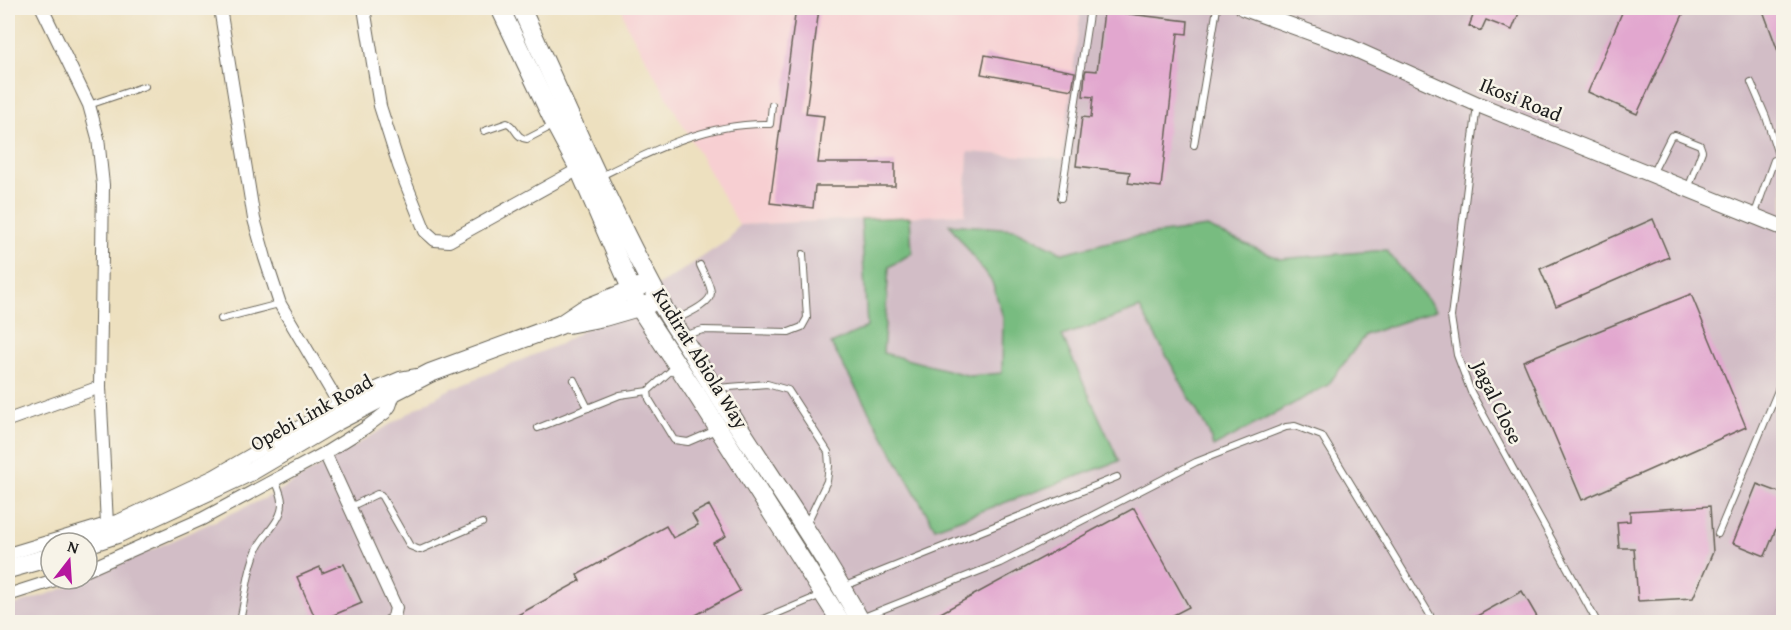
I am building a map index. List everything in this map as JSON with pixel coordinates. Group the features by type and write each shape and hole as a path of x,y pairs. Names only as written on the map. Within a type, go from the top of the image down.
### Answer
{"main road":[{"name":"Kudirat Abiola Way","path":"500,8 579,169 639,307 719,428 823,594 853,622"},
{"name":"Kudirat Abiola Way","path":"521,8 599,178 659,300 842,588 853,622"},
{"name":"Opebi Link Road","path":"560,325 584,309 651,282"},
{"name":"Opebi Link Road","path":"99,540 117,534 252,471 338,413 430,373 560,325 604,317 659,300"},
{"path":"8,569 39,560"}],"street":[{"path":"42,8 89,105 98,138 104,185 100,387 107,524"},
{"path":"220,8 254,219 280,304 338,413"},
{"path":"364,8 380,106 389,136 425,231 435,240 449,241 579,169"},
{"name":"Ikosi Road","path":"1243,8 1350,46 1477,104 1784,228"},
{"path":"8,554 120,520 214,476 338,413 399,378 430,373"},
{"path":"8,420 100,387"},
{"path":"99,565 202,519 325,453 385,413 396,389"},
{"path":"325,453 396,608 394,617 389,622"},
{"path":"8,595 39,585"}],"lane":[{"path":"1060,198 1090,8"},
{"path":"1194,145 1217,8"},
{"path":"1751,82 1781,158 1774,160 1753,216"},
{"path":"89,105 145,86"},
{"name":"Jagal Close","path":"1477,104 1451,318 1457,355 1471,392 1597,622"},
{"path":"599,178 690,136 736,126 770,124 772,105"},
{"path":"484,131 507,123 519,136 527,139 555,124"},
{"path":"1652,175 1671,136 1675,135 1700,144 1702,151 1688,190"},
{"path":"677,329 789,332 802,327 807,318 803,254"},
{"path":"677,329 710,299 711,291 700,265"},
{"path":"221,319 280,304"},
{"path":"538,428 620,395 648,391 677,365"},
{"path":"1718,534 1784,376"},
{"path":"574,380 588,408"},
{"path":"713,388 767,384 788,390 828,452 827,481 804,528"},
{"path":"648,391 649,399 674,440 688,442 719,428"},
{"path":"853,622 1000,563 1196,462 1286,427 1295,426 1322,436 1430,615"},
{"path":"757,622 1117,477"},
{"path":"241,616 258,546 274,525 282,507 275,480"},
{"path":"350,507 377,494 381,495 410,546 415,549 483,523"}],"shaded area":[{"path":"622,8 1081,8 1062,159 968,152 965,214 739,225 626,24"},
{"path":"1081,8 1783,8 1783,622 8,622 8,607 57,591 99,591 99,574 272,495 446,391 560,344 672,277 728,240 739,225 965,214 968,152 1062,159"}],"green space":[{"path":"910,217 912,253 889,267 883,353 970,376 1002,373 1003,317 992,282 949,224 1015,229 1063,253 1126,238 1207,227 1280,259 1386,250 1436,310 1365,335 1328,385 1213,447 1209,433 1140,308 1062,336 1119,461 935,528 831,344 867,327 861,219"}],"building":[{"path":"796,8 819,8 806,114 824,116 818,163 895,163 895,186 815,186 813,208 770,203"},
{"path":"1476,8 1521,8 1512,30 1486,20 1481,31 1469,26"},
{"path":"1624,8 1686,8 1637,114 1588,92"},
{"path":"1762,8 1784,8 1784,62 1782,62"},
{"path":"1104,11 1188,21 1187,34 1178,33 1161,187 1128,183 1130,172 1076,166 1082,117 1091,118 1093,97 1083,96 1085,73 1086,70 1097,71"},
{"path":"985,55 1075,72 1072,90 981,74"},
{"path":"1653,219 1669,257 1556,306 1540,269"},
{"path":"1691,294 1746,427 1582,500 1523,361"},
{"path":"1757,484 1784,494 1784,509 1765,556 1733,543"},
{"path":"709,505 726,536 713,543 740,591 683,622 505,622 580,581 577,575 666,526 673,538 698,525 692,514"},
{"path":"1710,506 1713,552 1693,598 1638,601 1634,548 1619,548 1617,522 1630,521 1630,511"},
{"path":"1134,508 1189,607 1160,622 924,622"},
{"path":"344,564 362,603 317,622 297,577 320,567 322,573"},
{"path":"1522,591 1540,622 1466,622"}]}
